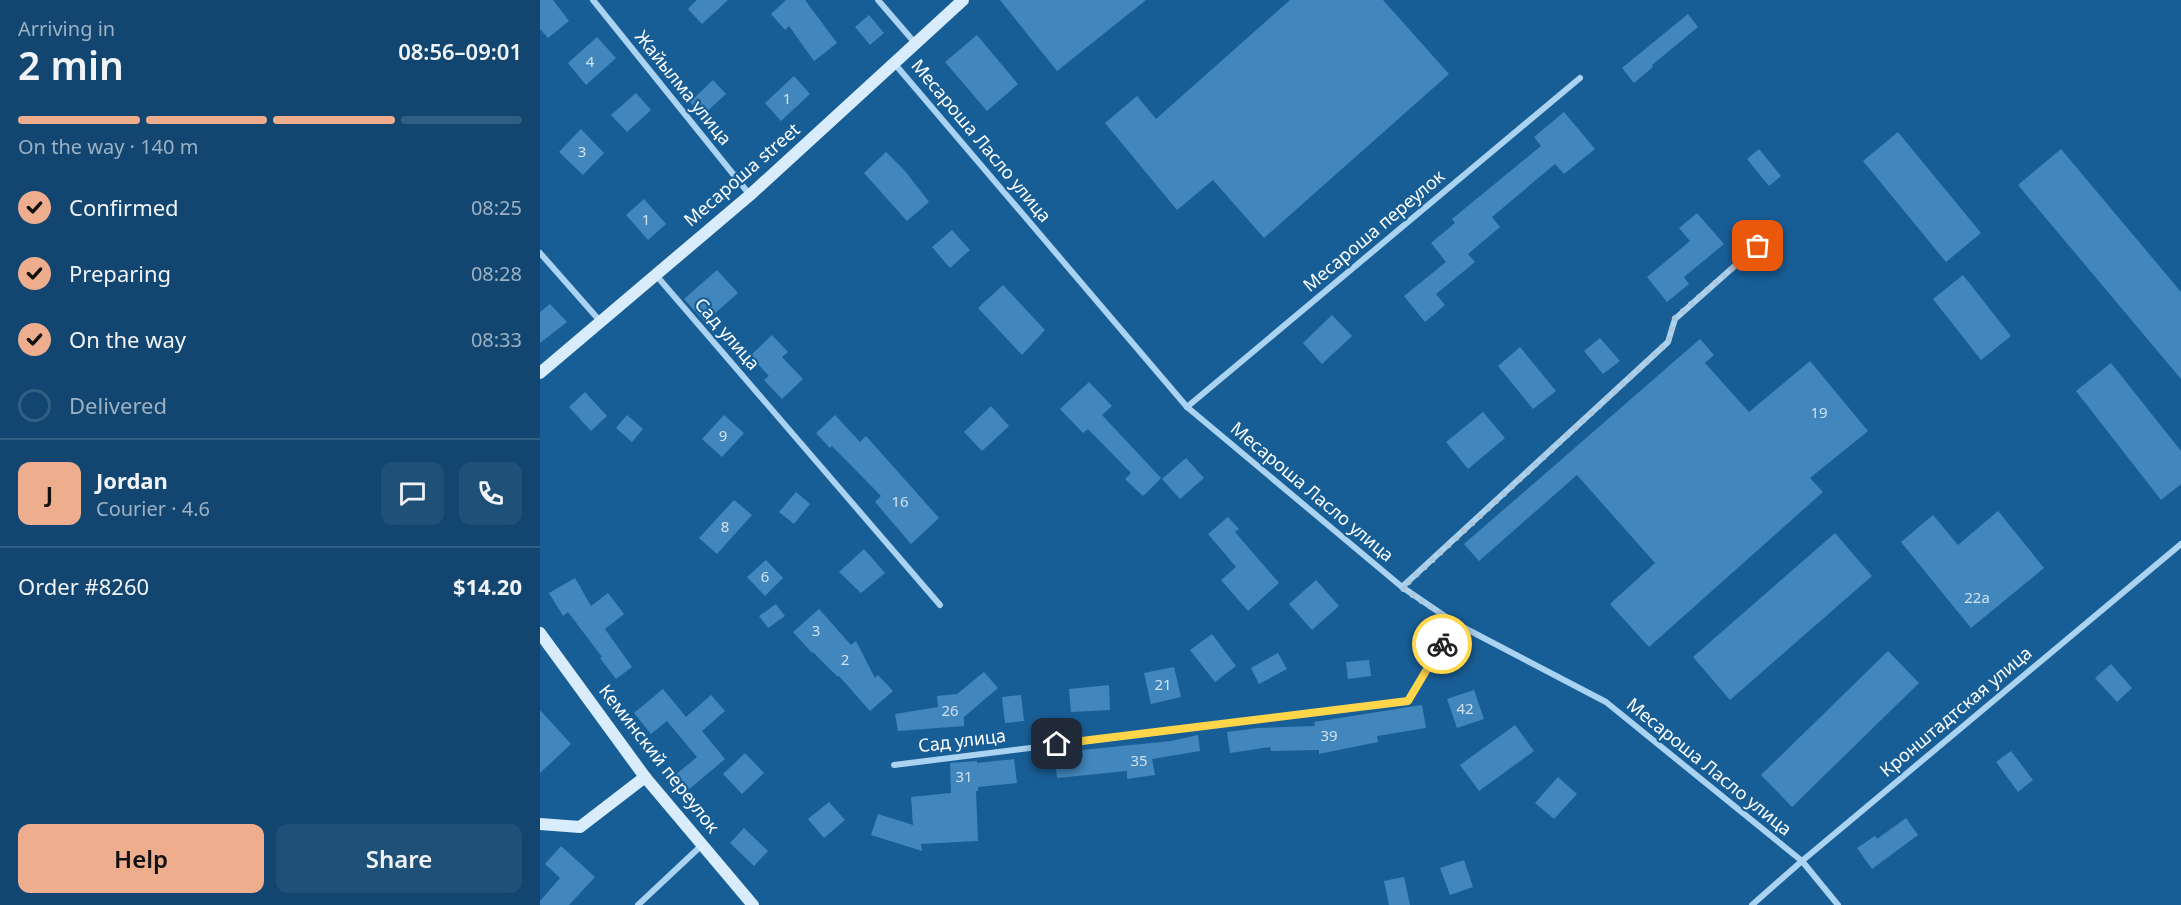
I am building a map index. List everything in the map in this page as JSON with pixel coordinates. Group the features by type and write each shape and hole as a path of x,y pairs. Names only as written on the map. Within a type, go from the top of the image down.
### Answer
{"street":[{"name":"Жайылма улица","path":"593,0 750,195"},
{"name":"Месароша Ласло улица","path":"878,0 915,43"},
{"name":"Месароша street","path":"540,373 750,195 963,0"},
{"name":"Месароша Ласло улица","path":"894,63 1187,407 1402,588 1455,623 1606,702 1802,861 1838,905"},
{"name":"Месароша переулок","path":"1187,407 1581,78"},
{"path":"1402,588 1668,342 1675,318 1774,231"},
{"path":"540,253 600,321"},
{"name":"Сад улица","path":"655,274 940,605"},
{"name":"Кронштадтская улица","path":"1752,905 2181,544"},
{"name":"Сад улица","path":"894,765 1408,701 1455,623"},
{"name":"Кеминский переулок","path":"540,633 645,777 753,905"},
{"path":"540,824 580,827 645,777"},
{"path":"638,905 702,845"}],"building":[{"path":"540,0 553,0 569,21 548,38 540,29"},
{"path":"697,0 728,0 702,24 688,9"},
{"path":"786,0 805,0 837,43 814,61 789,26 785,30 771,14"},
{"path":"1000,0 1146,0 1057,71"},
{"path":"1290,0 1383,0 1449,74 1264,238 1213,180 1177,210 1105,123 1137,96 1156,119"},
{"path":"1688,14 1698,27 1634,83 1622,68"},
{"path":"869,15 884,33 870,45 855,27"},
{"path":"977,35 1018,84 987,111 945,62"},
{"path":"597,37 616,58 586,85 568,63"},
{"path":"794,76 810,94 781,121 765,103"},
{"path":"713,80 726,94 702,116 690,102"},
{"path":"636,93 651,110 627,132 611,115"},
{"path":"1564,112 1595,149 1564,174 1555,164 1492,217 1500,227 1468,254 1475,262 1436,294 1445,305 1425,322 1404,296 1446,262 1431,243 1455,223 1452,219 1541,146 1534,137"},
{"path":"581,129 604,153 583,175 559,152"},
{"path":"1898,132 1981,233 1946,262 1863,161"},
{"path":"1759,149 1781,176 1769,186 1747,159"},
{"path":"2061,149 2181,292 2181,379 2018,185"},
{"path":"886,152 905,171 929,202 907,221 864,173"},
{"path":"644,199 666,224 648,240 626,215"},
{"path":"1697,213 1724,244 1684,277 1689,284 1667,302 1647,277 1690,241 1679,228"},
{"path":"952,230 970,250 950,268 932,247"},
{"path":"717,270 738,293 705,322 684,299"},
{"path":"1963,275 2011,336 1981,360 1933,299"},
{"path":"1003,285 1045,330 1022,355 978,308"},
{"path":"550,304 567,322 540,343 540,312"},
{"path":"1332,315 1352,336 1322,364 1303,343"},
{"path":"772,335 788,352 782,357 803,379 782,399 764,380 769,376 750,356"},
{"path":"1600,338 1620,361 1603,374 1584,351"},
{"path":"1700,339 1714,355 1705,363 1749,412 1810,361 1868,431 1810,478 1823,492 1649,647 1610,604 1655,563 1577,475 1479,561 1464,544"},
{"path":"1520,347 1556,391 1533,409 1498,366"},
{"path":"2111,363 2181,451 2181,484 2161,500 2076,391"},
{"path":"1089,382 1112,406 1102,415 1161,478 1143,496 1125,479 1131,473 1088,429 1083,433 1060,409"},
{"path":"585,392 607,416 591,431 569,407"},
{"path":"991,406 1009,426 982,451 964,432"},
{"path":"1483,412 1505,438 1468,469 1446,442"},
{"path":"627,415 643,429 632,442 616,428"},
{"path":"724,415 744,433 722,457 702,439"},
{"path":"835,415 860,442 866,436 939,518 911,544 875,502 881,496 832,446 830,448 816,433"},
{"path":"1186,458 1204,478 1180,499 1162,479"},
{"path":"796,492 810,504 794,524 779,512"},
{"path":"734,500 752,515 717,554 699,538"},
{"path":"1998,511 2044,568 1971,628 1901,542 1933,515 1958,545"},
{"path":"1228,517 1239,529 1235,532 1279,583 1248,611 1221,580 1236,567 1208,534"},
{"path":"1835,533 1872,576 1730,700 1693,657"},
{"path":"864,549 885,573 861,593 839,572"},
{"path":"766,560 783,578 765,596 747,577"},
{"path":"575,578 591,606 608,593 624,614 605,629 632,667 616,679 568,612 563,616 549,593"},
{"path":"1316,580 1339,606 1312,630 1289,604"},
{"path":"776,604 785,616 768,628 759,616"},
{"path":"819,609 851,645 856,641 875,678 878,675 893,691 870,711 839,676 812,653 793,632"},
{"path":"1212,634 1236,666 1215,682 1190,650"},
{"path":"1888,651 1919,683 1792,807 1761,775"},
{"path":"1278,653 1287,669 1259,684 1251,668"},
{"path":"1369,660 1371,676 1348,679 1346,662"},
{"path":"2111,664 2132,688 2117,702 2095,678"},
{"path":"1174,667 1181,697 1151,704 1144,673"},
{"path":"984,672 998,688 964,717 964,726 898,731 895,714 938,707 937,696 957,694"},
{"path":"1109,685 1110,710 1071,712 1069,689"},
{"path":"663,689 686,717 711,695 725,711 702,731 725,759 687,791 674,776 697,757 667,721 651,734 634,713"},
{"path":"1474,690 1484,719 1457,728 1447,699"},
{"path":"1021,695 1024,721 1005,723 1002,697"},
{"path":"1422,705 1426,728 1377,736 1378,742 1319,754 1319,750 1271,751 1270,747 1230,753 1227,732 1258,728 1315,726 1314,722"},
{"path":"540,710 571,744 540,773"},
{"path":"1515,725 1534,751 1479,791 1460,765"},
{"path":"1198,735 1200,751 1152,759 1155,775 1127,779 1127,771 1057,778 1055,760 1083,757 1082,750 1171,741"},
{"path":"2011,751 2033,780 2018,792 1996,762"},
{"path":"745,753 764,773 742,794 723,774"},
{"path":"1014,759 1017,783 978,787 976,791 978,841 921,844 922,851 871,835 878,814 913,825 911,797 951,793 950,763"},
{"path":"1558,777 1577,794 1554,819 1535,803"},
{"path":"829,802 845,820 824,838 808,819"},
{"path":"1906,818 1918,835 1872,869 1857,848 1875,836 1877,839"},
{"path":"744,828 768,851 754,866 730,843"},
{"path":"561,846 595,877 569,905 540,905 540,901 560,878 545,864"},
{"path":"1464,860 1473,887 1450,895 1440,868"},
{"path":"1404,877 1410,905 1389,905 1384,881"}],"way so far":[{"path":"1442,644 1455,623 1402,588 1668,342 1675,318 1758,246"}],"route":[{"path":"1057,744 1408,701 1442,644"}]}
